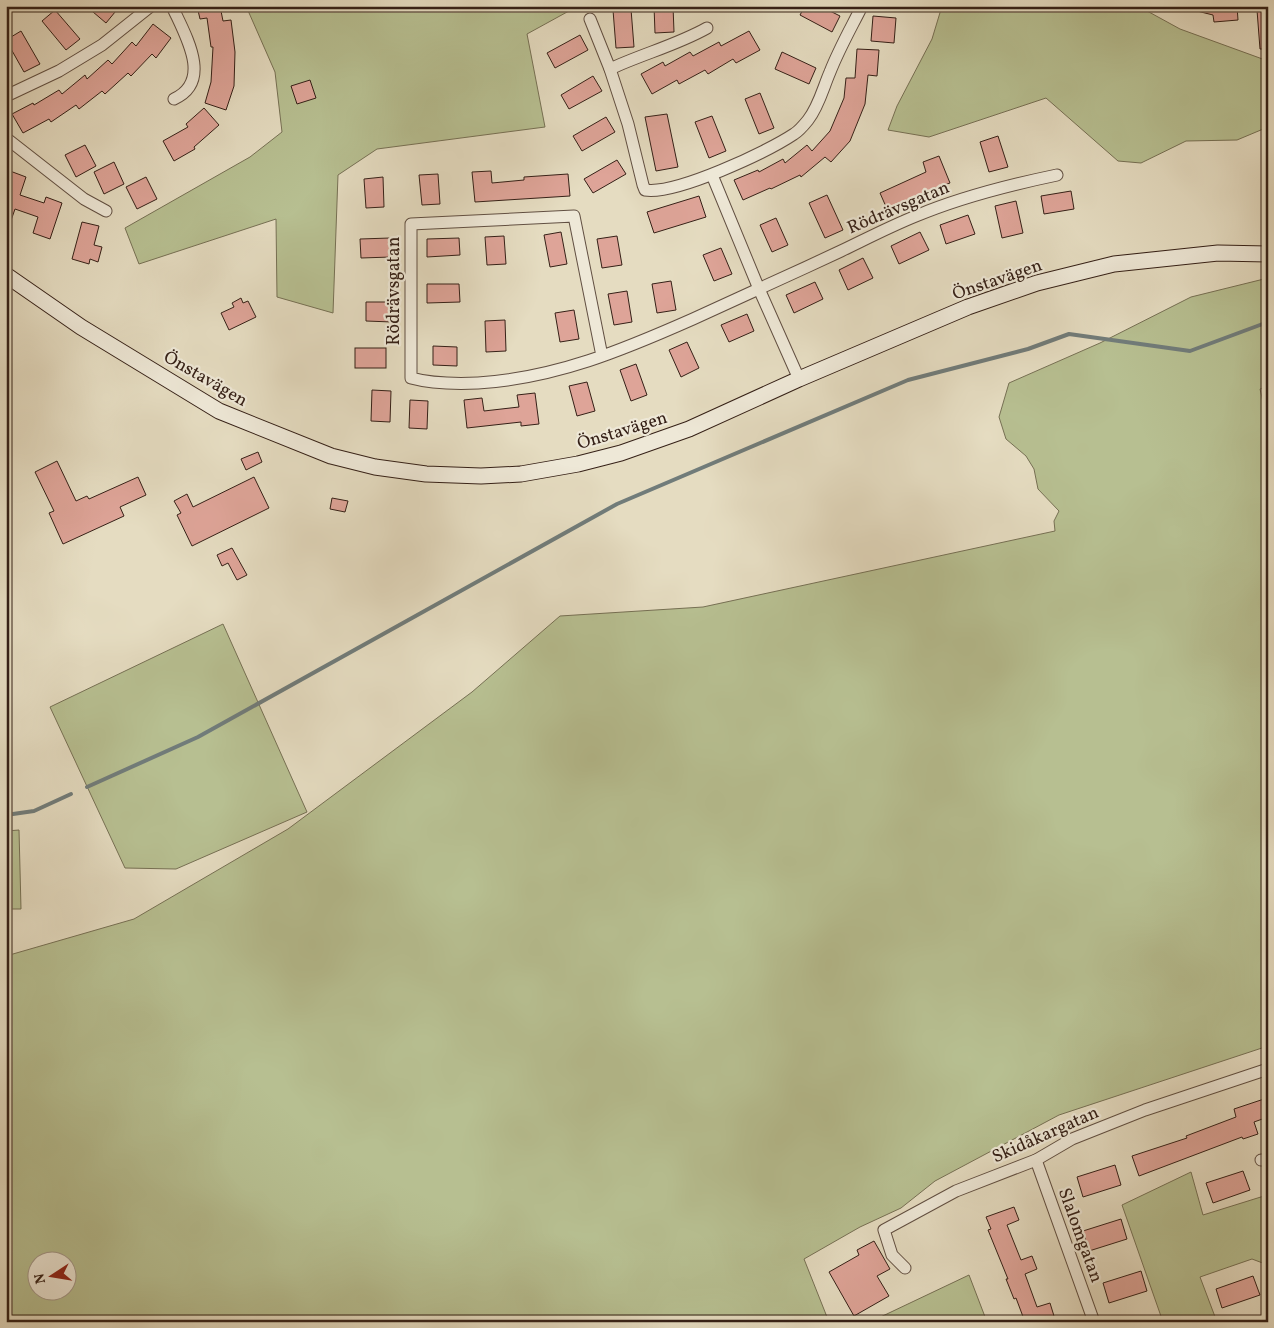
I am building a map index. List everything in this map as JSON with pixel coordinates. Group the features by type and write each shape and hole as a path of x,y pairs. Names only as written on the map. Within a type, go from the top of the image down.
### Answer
{"street":[{"path":"6,96 59,70 102,45 151,6"},
{"path":"172,6 190,47 194,66 193,79 188,88 183,95 174,99"},
{"path":"590,19 610,69 628,124 645,190 653,191 712,174 796,133 816,106 862,6"},
{"path":"610,69 636,57 691,37 707,28"},
{"path":"6,138 84,199 106,211"},
{"path":"712,174 759,289 799,379"},
{"name":"Rödrävsgatan","path":"602,356 574,216 411,224 411,378 428,383 445,384 503,381 579,365 653,337 916,216 956,201 1016,183 1057,175"},
{"name":"Önstavägen","path":"6,275 81,327 219,411 331,456 374,467 426,474 481,476 520,474 578,464 621,453 689,429 799,379 968,307 1037,283 1114,264 1218,254 1268,254"},
{"name":"Skidåkargatan","path":"905,1268 892,1255 884,1230 956,1191 1036,1160 1072,1139 1145,1110 1268,1069"},
{"name":"Slalomgatan","path":"1036,1160 1094,1322"}],"green space":[{"path":"246,6 578,6 527,34 545,127 377,149 338,175 333,313 277,297 276,219 139,264 125,228 250,157 282,132 275,72"},
{"path":"942,6 1138,6 1180,29 1268,61 1268,127 1237,140 1186,141 1141,163 1118,161 1046,98 929,137 888,130 897,106 932,39"},
{"path":"1268,278 1268,387 1260,389 1268,423 1268,1046 1059,1115 935,1181 901,1208 860,1227 804,1259 829,1322 6,1322 6,956 134,919 288,829 472,692 560,616 703,607 1055,531 1054,521 1059,511 1038,489 1034,469 1026,456 1006,439 999,417 1009,383 1100,343 1191,297"},
{"path":"223,624 307,812 176,869 125,868 50,707"},
{"path":"19,830 21,909 6,909 6,831"},
{"path":"1191,1172 1203,1215 1264,1196 1268,1208 1268,1265 1252,1259 1200,1277 1217,1322 1163,1322 1122,1205"},
{"path":"969,1275 987,1322 870,1322"}],"building":[{"path":"86,6 120,6 106,23"},
{"path":"197,6 220,6 223,21 231,20 235,52 234,86 226,110 205,103 211,82 213,47 211,47 207,18 200,19"},
{"path":"654,6 673,6 674,32 655,33"},
{"path":"805,6 820,6 840,16 832,32 800,15"},
{"path":"1194,6 1237,6 1238,20 1214,22 1213,15 1193,10"},
{"path":"631,9 634,47 616,48 613,10"},
{"path":"1268,9 1268,49 1260,49 1257,10"},
{"path":"55,10 80,39 66,50 42,21"},
{"path":"873,16 896,18 894,43 871,41"},
{"path":"153,24 171,38 156,58 152,54 131,76 128,73 105,94 102,91 79,109 76,105 51,122 49,119 23,133 12,114 33,103 34,105 59,90 62,94 85,75 87,79 108,60 112,64 132,42 136,46"},
{"path":"21,31 40,64 24,72 6,40"},
{"path":"749,31 760,50 736,63 733,59 708,74 705,70 679,84 677,80 652,94 641,74 663,62 665,66 690,52 693,56 719,42 721,46"},
{"path":"580,35 588,50 555,68 547,53"},
{"path":"857,49 879,50 877,76 868,75 865,104 850,141 831,162 825,157 801,177 800,175 743,200 734,180 758,170 759,172 783,159 785,163 807,145 812,151 830,131 844,98 846,78 855,78"},
{"path":"782,52 816,68 809,84 775,69"},
{"path":"593,76 602,91 569,109 561,95"},
{"path":"310,80 316,98 297,104 291,86"},
{"path":"760,93 774,128 759,134 745,99"},
{"path":"204,108 219,125 194,147 195,149 174,161 163,141 188,127 186,124"},
{"path":"667,114 678,167 656,171 645,117"},
{"path":"712,116 726,151 709,158 695,122"},
{"path":"606,117 615,132 582,151 573,136"},
{"path":"998,136 1008,167 989,172 980,142"},
{"path":"85,145 96,166 76,177 65,155"},
{"path":"939,156 950,183 887,209 880,193 926,172 923,162"},
{"path":"617,160 626,174 593,193 584,179"},
{"path":"114,162 124,184 104,194 94,172"},
{"path":"10,171 26,177 20,195 44,203 46,197 62,203 50,239 33,233 38,217 15,209 8,229 6,228 6,182"},
{"path":"491,171 492,183 524,180 524,177 568,174 570,196 475,202 472,172"},
{"path":"438,174 440,204 422,205 419,175"},
{"path":"146,177 157,199 137,209 126,187"},
{"path":"383,177 384,207 366,208 364,179"},
{"path":"1071,191 1074,209 1044,214 1041,196"},
{"path":"827,195 843,230 825,238 809,203"},
{"path":"699,196 706,217 654,233 647,212"},
{"path":"1016,201 1023,233 1002,238 995,206"},
{"path":"968,215 975,234 946,244 940,225"},
{"path":"776,218 788,245 772,252 760,225"},
{"path":"82,222 99,226 94,245 102,247 98,262 90,259 89,264 72,259"},
{"path":"561,232 567,264 550,267 544,235"},
{"path":"920,232 929,250 899,264 891,246"},
{"path":"504,236 506,264 487,265 485,237"},
{"path":"617,236 622,265 602,268 597,239"},
{"path":"390,238 391,257 361,258 360,239"},
{"path":"459,238 460,255 427,257 427,239"},
{"path":"721,248 732,274 714,281 703,255"},
{"path":"863,258 873,278 848,290 839,270"},
{"path":"671,281 676,310 657,313 652,284"},
{"path":"815,282 823,299 794,313 786,295"},
{"path":"427,284 459,284 460,302 427,303"},
{"path":"627,291 632,322 614,325 608,294"},
{"path":"241,298 243,303 248,301 256,317 229,330 221,313 234,307 232,303"},
{"path":"366,302 392,302 392,322 366,321"},
{"path":"574,310 579,339 560,342 555,313"},
{"path":"747,314 754,331 729,342 721,325"},
{"path":"505,320 506,351 486,352 485,321"},
{"path":"687,342 699,368 681,377 669,350"},
{"path":"433,346 457,347 457,366 433,365"},
{"path":"355,348 386,348 386,368 355,368"},
{"path":"636,364 647,395 631,401 620,370"},
{"path":"587,382 595,411 577,416 569,386"},
{"path":"372,390 391,391 390,422 371,421"},
{"path":"535,393 539,424 521,426 521,422 467,428 464,400 482,398 484,411 519,407 517,395"},
{"path":"410,400 428,401 427,429 409,428"},
{"path":"258,452 262,462 246,470 241,459"},
{"path":"57,461 76,501 87,496 89,499 138,477 146,495 120,507 124,516 63,544 49,513 54,511 35,472"},
{"path":"254,477 269,508 192,546 177,515 181,513 174,501 187,494 193,507"},
{"path":"332,498 348,501 345,512 330,509"},
{"path":"232,548 247,575 237,580 228,563 222,566 217,555"},
{"path":"1264,1099 1268,1117 1254,1122 1258,1134 1243,1139 1242,1137 1139,1176 1132,1156 1187,1138 1186,1136 1236,1117 1234,1109"},
{"path":"1115,1165 1121,1185 1083,1197 1077,1177"},
{"path":"1243,1171 1250,1190 1213,1203 1206,1183"},
{"path":"1014,1207 1019,1220 1007,1225 1021,1260 1032,1256 1037,1269 1025,1274 1037,1307 1050,1303 1054,1316 1039,1322 1025,1322 1016,1298 1014,1299 988,1230 991,1229 986,1217"},
{"path":"1121,1219 1127,1239 1089,1251 1083,1231"},
{"path":"874,1241 890,1269 877,1276 889,1296 854,1316 829,1272 859,1255 857,1250"},
{"path":"1141,1271 1147,1291 1109,1303 1103,1283"},
{"path":"1253,1276 1260,1295 1222,1308 1216,1289"}],"waterway":[{"path":"87,787 198,737 617,504 908,380 1028,349 1069,334 1190,351 1268,322"},
{"path":"6,815 34,811 71,794"}]}
